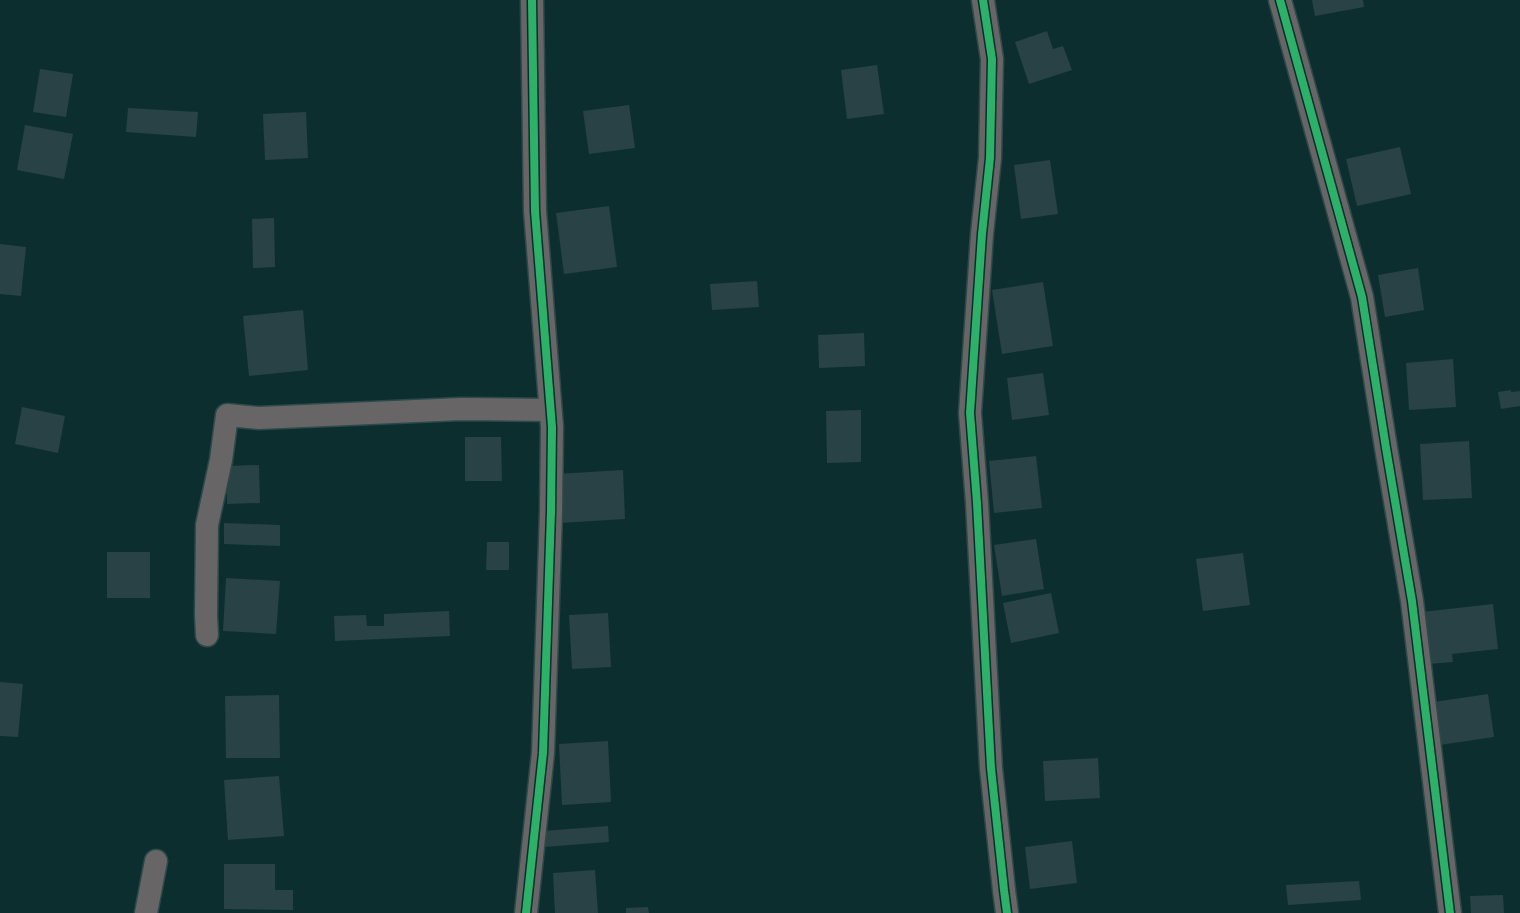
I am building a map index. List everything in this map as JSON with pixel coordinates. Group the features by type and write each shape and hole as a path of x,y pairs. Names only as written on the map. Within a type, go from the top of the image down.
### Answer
{"street":[{"path":"526,913 543,754 552,427 535,211 532,0"},
{"path":"983,0 992,59 990,158 982,234 970,413 992,768 1007,913"},
{"path":"1280,0 1362,297 1412,601 1450,913"},
{"path":"207,635 207,525 221,460 227,415 259,418 461,409 550,410"},
{"path":"146,913 156,861"}],"building":[{"path":"1312,0 1363,0 1364,7 1315,16"},
{"path":"1047,31 1053,49 1063,46 1072,70 1029,84 1015,42"},
{"path":"877,65 884,114 847,119 841,70"},
{"path":"40,69 73,74 66,117 33,112"},
{"path":"629,105 635,148 589,154 583,111"},
{"path":"128,108 198,112 196,137 126,132"},
{"path":"306,112 308,158 265,160 263,114"},
{"path":"25,125 73,134 64,179 17,170"},
{"path":"1400,147 1411,194 1357,206 1346,159"},
{"path":"1050,160 1058,214 1021,219 1014,165"},
{"path":"609,206 617,267 564,274 556,213"},
{"path":"274,218 275,267 253,268 252,219"},
{"path":"0,244 26,247 21,296 0,294"},
{"path":"1418,268 1424,310 1385,317 1378,275"},
{"path":"757,281 759,307 712,310 710,284"},
{"path":"1043,282 1053,346 1002,354 992,290"},
{"path":"303,310 308,370 249,376 243,316"},
{"path":"864,333 865,366 819,368 818,335"},
{"path":"1453,359 1456,407 1409,410 1406,363"},
{"path":"1043,373 1049,415 1012,420 1007,378"},
{"path":"1511,390 1511,392 1520,391 1520,406 1501,409 1498,392"},
{"path":"22,407 65,416 58,453 15,444"},
{"path":"861,410 861,462 827,463 826,411"},
{"path":"465,437 501,437 502,481 465,481"},
{"path":"1469,441 1472,498 1423,500 1420,444"},
{"path":"1036,456 1042,508 994,513 989,461"},
{"path":"259,465 260,503 227,504 227,466"},
{"path":"623,470 625,519 559,523 556,474"},
{"path":"224,523 280,525 280,546 224,544"},
{"path":"1036,539 1044,589 1002,596 994,545"},
{"path":"487,542 509,542 509,570 486,570"},
{"path":"107,552 150,552 150,598 107,598"},
{"path":"1243,553 1250,605 1203,611 1196,559"},
{"path":"226,578 280,581 276,634 223,631"},
{"path":"1051,593 1059,633 1011,643 1003,603"},
{"path":"1493,604 1498,649 1452,654 1453,662 1428,664 1422,612"},
{"path":"449,611 450,636 335,641 334,616 366,615 367,626 384,626 384,614"},
{"path":"608,613 611,667 572,669 569,615"},
{"path":"0,682 23,684 18,737 0,736"},
{"path":"1488,694 1494,737 1440,745 1434,702"},
{"path":"279,695 280,758 226,758 225,696"},
{"path":"608,741 611,802 562,805 559,744"},
{"path":"1098,758 1100,798 1045,801 1043,761"},
{"path":"279,776 284,836 228,840 224,780"},
{"path":"608,826 609,842 544,847 543,831"},
{"path":"1072,841 1077,883 1030,889 1025,847"},
{"path":"224,864 275,864 275,890 293,890 293,910 224,909"},
{"path":"595,870 598,913 555,913 553,873"},
{"path":"1359,881 1361,900 1288,905 1286,885"},
{"path":"1503,895 1504,913 1471,913 1470,896"},
{"path":"648,907 649,913 626,913 626,908"}],"cycle path":[{"path":"526,913 543,753 552,427 535,211 532,0"},
{"path":"983,0 992,59 990,158 982,234 970,413 977,503 991,768 1007,913"},
{"path":"1280,0 1362,297 1412,601 1450,913"}]}
